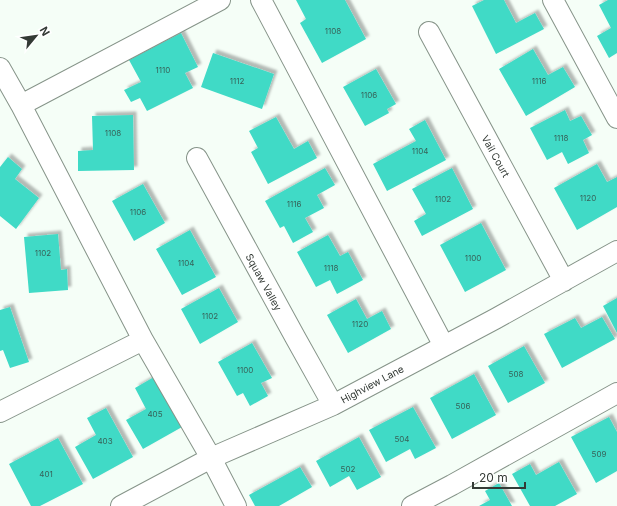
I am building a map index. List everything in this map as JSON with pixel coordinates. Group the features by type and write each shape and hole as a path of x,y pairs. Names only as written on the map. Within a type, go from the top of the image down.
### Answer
{"street":[{"path":"21,105 220,0"},
{"path":"261,0 444,346"},
{"path":"553,0 617,118"},
{"name":"Vail Court","path":"429,32 564,281"},
{"path":"0,68 21,105 143,340 211,458 236,506"},
{"name":"Squaw Valley","path":"197,158 333,405"},
{"name":"Highview Lane","path":"122,506 211,458 333,405 495,319 617,251"},
{"path":"0,412 143,340"},
{"path":"412,506 617,393"}],"building":[{"path":"296,0 345,0 366,39 322,63 300,23 306,19"},
{"path":"484,0 504,0 516,23 535,13 544,29 496,54 472,6"},
{"path":"608,0 617,0 617,53 609,58 597,36 611,28 599,5"},
{"path":"181,33 198,67 185,73 193,88 147,111 140,98 131,102 124,90 141,82 129,60"},
{"path":"533,49 548,75 563,67 575,87 526,116 499,69"},
{"path":"213,53 274,74 262,109 201,87"},
{"path":"376,69 396,104 387,109 389,113 365,126 343,87"},
{"path":"565,110 570,121 581,116 592,135 583,140 589,153 568,164 562,152 547,160 530,128"},
{"path":"133,115 134,170 78,171 78,151 93,150 92,116"},
{"path":"276,117 294,149 308,141 317,158 268,184 251,152 258,148 249,131"},
{"path":"425,120 446,160 387,191 373,164 416,141 409,129"},
{"path":"8,157 22,169 15,179 39,198 16,229 0,216 0,167"},
{"path":"597,164 607,182 617,177 617,207 577,230 554,188"},
{"path":"325,168 335,185 317,195 324,208 305,218 313,232 293,243 284,226 280,228 265,201"},
{"path":"452,168 473,209 422,236 414,221 426,214 412,189"},
{"path":"143,184 165,223 134,241 112,201"},
{"path":"481,223 506,270 465,292 440,245"},
{"path":"190,230 216,277 182,295 156,249"},
{"path":"58,234 61,270 67,269 68,290 29,293 24,237"},
{"path":"328,235 340,256 348,252 363,280 337,294 330,280 316,287 297,252"},
{"path":"219,288 238,322 200,344 181,309"},
{"path":"617,298 617,333 603,306"},
{"path":"356,299 367,319 382,311 391,329 348,353 327,315"},
{"path":"10,307 29,362 10,368 3,350 0,351 0,310"},
{"path":"602,317 615,339 562,368 544,334 575,318 581,328"},
{"path":"252,343 272,378 261,383 268,396 250,406 243,393 237,396 218,362"},
{"path":"524,346 545,383 508,403 488,366"},
{"path":"474,374 496,415 452,439 430,398"},
{"path":"154,377 182,427 143,449 126,420 146,409 135,388"},
{"path":"413,407 436,448 415,459 410,449 386,462 369,430"},
{"path":"106,408 133,457 93,479 75,447 96,435 87,418"},
{"path":"609,417 617,432 617,471 596,483 571,437"},
{"path":"359,437 381,477 357,490 349,476 330,487 316,461"},
{"path":"58,438 83,484 40,506 31,506 9,464"},
{"path":"559,462 577,494 555,506 530,506 512,474 530,464 536,475"},
{"path":"300,467 312,487 279,506 255,506 249,495"},
{"path":"499,483 512,506 479,506 490,500 485,491"}]}
